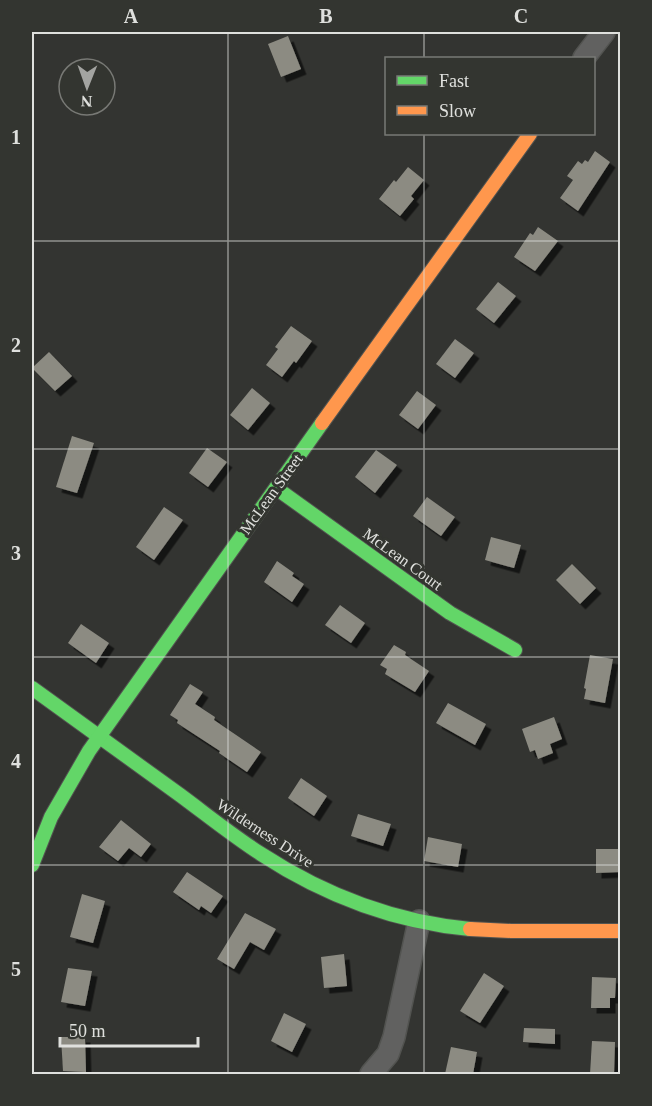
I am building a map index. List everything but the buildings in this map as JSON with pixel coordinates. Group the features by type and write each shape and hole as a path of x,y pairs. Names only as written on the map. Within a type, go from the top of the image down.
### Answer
{"street":[{"path":"585,57 604,32"},
{"name":"McLean Street","path":"32,865 64,790 99,736 529,135"},
{"name":"McLean Court","path":"276,488 450,614 515,650"},
{"name":"Wilderness Drive","path":"32,688 260,853 285,869 357,903 395,916 447,926 505,930 621,931"},
{"path":"371,1074 388,1054 394,1036 419,921"}],"traffic: fast":[{"path":"32,865 51,817 89,751 322,423"},
{"path":"276,488 450,613 515,650"},
{"path":"32,688 240,840 285,869 335,894 388,913 470,929"}],"traffic: slow":[{"path":"322,423 529,135"},
{"path":"470,929 620,931"}]}
